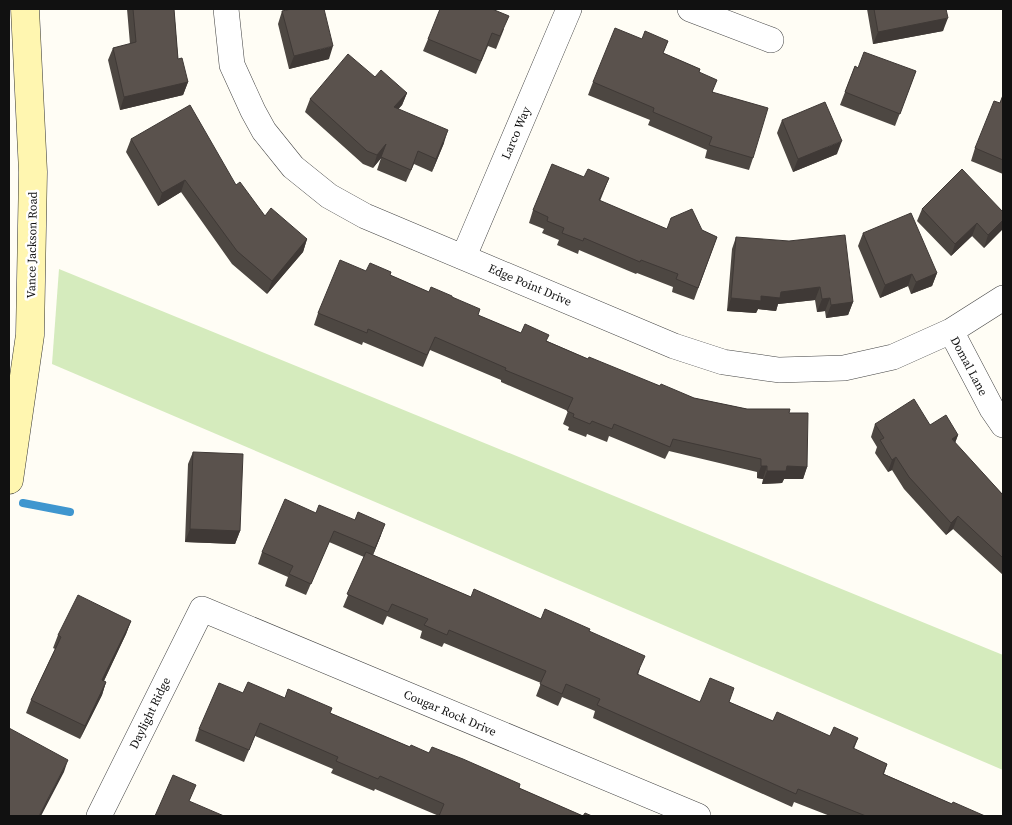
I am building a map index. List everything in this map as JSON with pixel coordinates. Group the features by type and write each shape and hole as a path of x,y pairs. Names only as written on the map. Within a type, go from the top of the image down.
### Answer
{"main road":[{"name":"Vance Jackson Road","path":"9,480 30,335 33,172 25,9"}],"street":[{"name":"Edge Point Drive","path":"226,9 232,65 264,131 293,167 329,196 366,216 674,346 723,362 779,370 844,368 893,357 951,331 1003,298"},
{"name":"Larco Way","path":"464,256 569,9"},
{"path":"690,9 771,40"},
{"name":"Domal Lane","path":"951,331 992,409 1003,425"},
{"name":"Daylight Ridge","path":"99,816 202,609"},
{"name":"Cougar Rock Drive","path":"202,609 698,816"}],"green space":[{"path":"59,269 1003,655 1003,770 52,364"}],"building":[{"path":"133,9 174,9 178,59 182,58 188,82 124,97 113,48 136,42"},
{"path":"291,9 324,9 333,46 294,56 282,11"},
{"path":"440,9 492,9 509,16 500,36 492,33 481,61 428,39"},
{"path":"874,9 946,9 948,18 878,32"},
{"path":"615,28 642,39 645,31 668,41 663,53 700,69 699,72 717,80 712,92 768,108 753,158 709,145 712,137 653,112 654,108 593,82"},
{"path":"864,52 916,71 900,114 845,92 855,66 858,68"},
{"path":"348,54 375,77 381,70 407,93 394,107 448,130 436,159 418,151 411,170 381,157 386,144 377,155 367,151 310,99"},
{"path":"1003,95 1003,160 975,148 994,101 1000,103"},
{"path":"825,102 842,141 798,159 782,120"},
{"path":"190,105 236,185 240,182 265,216 271,208 307,239 272,281 237,251 185,180 162,193 131,139"},
{"path":"552,164 584,177 588,169 609,178 599,200 667,229 671,218 692,209 702,230 717,237 698,288 676,279 678,274 641,260 640,262 584,238 583,241 562,233 564,228 547,221 548,217 533,210"},
{"path":"962,169 1003,212 1003,220 988,235 977,223 955,244 922,209"},
{"path":"911,213 937,273 916,282 912,274 885,285 863,233"},
{"path":"845,235 853,302 831,305 830,298 822,299 820,287 781,292 780,298 761,296 761,301 731,298 736,237 789,241"},
{"path":"340,260 366,271 370,263 391,272 390,275 429,292 431,287 452,296 480,309 478,315 521,333 525,324 549,335 546,341 588,359 589,357 694,398 747,409 790,409 789,413 808,413 807,467 787,466 786,471 767,471 767,466 761,466 761,459 673,439 670,447 614,424 612,429 592,421 590,424 573,417 574,414 567,411 573,398 505,370 506,368 435,337 427,355 368,329 367,333 318,313"},
{"path":"914,399 930,425 946,415 958,435 952,439 1003,495 1003,558 958,516 951,523 909,477 896,457 892,460 880,440 884,438 875,424"},
{"path":"193,452 243,454 240,531 190,529"},
{"path":"285,499 316,513 319,505 355,520 358,512 385,524 375,548 334,531 311,584 289,574 293,566 262,552"},
{"path":"366,552 471,597 474,589 541,619 545,609 590,629 589,631 645,656 637,674 700,702 710,678 734,688 729,702 773,721 777,712 830,736 834,727 858,738 853,748 887,764 883,774 985,816 866,816 798,789 796,794 597,705 600,699 566,684 562,694 540,684 546,671 449,630 447,635 424,625 428,619 392,604 388,612 347,594"},
{"path":"78,595 131,621 102,680 106,682 85,726 31,700 61,637 58,635"},
{"path":"248,682 285,698 288,689 332,708 330,713 410,747 411,745 429,753 432,747 463,759 520,784 519,788 583,816 439,816 444,804 380,776 378,779 336,761 338,757 260,723 249,750 199,729 219,683 243,693"},
{"path":"9,728 68,760 39,816 9,816"},
{"path":"173,775 196,785 189,801 224,816 155,816"}],"waterway":[{"path":"23,503 70,512"}]}
